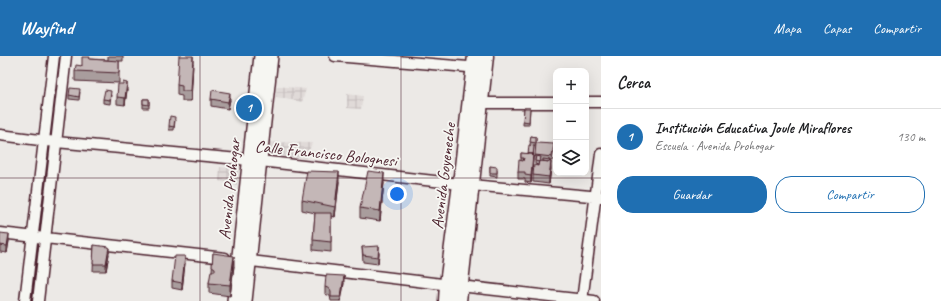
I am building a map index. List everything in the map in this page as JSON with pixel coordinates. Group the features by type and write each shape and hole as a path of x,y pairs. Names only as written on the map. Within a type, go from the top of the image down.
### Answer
{"main road":[{"name":"Avenida Goyeneche","path":"466,184 481,103 480,62"},
{"name":"Avenida Goyeneche","path":"446,301 454,285 480,62"},
{"name":"Avenida Goyeneche","path":"454,285 459,301"}],"street":[{"path":"25,301 54,56"},
{"path":"38,301 66,56"},
{"name":"Avenida Prohogar","path":"246,301 245,260 255,161 261,56"},
{"name":"Avenida Prohogar","path":"255,161 271,56"},
{"path":"335,56 480,62"},
{"path":"481,103 553,102"},
{"path":"589,102 601,102"},
{"name":"Calle Francisco Bolognesi","path":"0,135 44,141 598,196"},
{"path":"582,300 598,196 601,154"},
{"path":"0,233 594,301"},
{"name":"Avenida Prohogar","path":"234,301 245,260"}],"shaded area":[{"path":"277,86 306,89 302,102 276,97"},
{"path":"347,94 363,96 361,109 347,108"},
{"path":"270,142 312,143 306,158 268,154"},
{"path":"220,167 239,169 237,185 219,181"}],"building":[{"path":"179,56 193,56 191,91 182,91 182,86 177,85"},
{"path":"82,57 90,57 89,59 119,61 119,73 75,71 76,65 82,66"},
{"path":"123,82 127,83 125,98 117,97 118,84 123,84"},
{"path":"70,88 80,89 79,97 69,95"},
{"path":"105,90 111,91 110,100 103,99"},
{"path":"212,90 230,93 228,102 211,99"},
{"path":"143,99 149,99 149,105 143,104"},
{"path":"524,108 530,108 529,122 523,121"},
{"path":"170,116 175,117 174,127 169,126"},
{"path":"531,136 536,137 536,143 530,142"},
{"path":"536,143 553,144 552,157 535,155"},
{"path":"529,145 534,146 533,156 533,154 528,154"},
{"path":"521,153 533,154 531,176 525,175 525,172 518,172 519,160 523,161 524,158 521,158"},
{"path":"536,156 541,157 539,162 535,161"},
{"path":"543,159 550,160 549,162 543,161"},
{"path":"539,161 551,162 549,177 533,175 534,165 538,166"},
{"path":"490,166 497,167 497,173 490,173"},
{"path":"307,171 339,172 335,207 302,200"},
{"path":"368,171 384,173 380,211 360,208"},
{"path":"315,213 331,213 331,242 313,240"},
{"path":"0,233 9,234 7,246 0,245"},
{"path":"94,245 109,247 106,264 93,264"},
{"path":"379,246 378,257 363,255 362,247"},
{"path":"213,253 234,256 230,285 209,283 211,271 215,271 215,268 212,266"},
{"path":"175,256 185,256 182,283 172,281"},
{"path":"326,275 344,276 341,297 331,297 330,289 325,287"}],"place":[{"name":"Institución Educativa Joule Miraflores","path":"249,108"}]}
